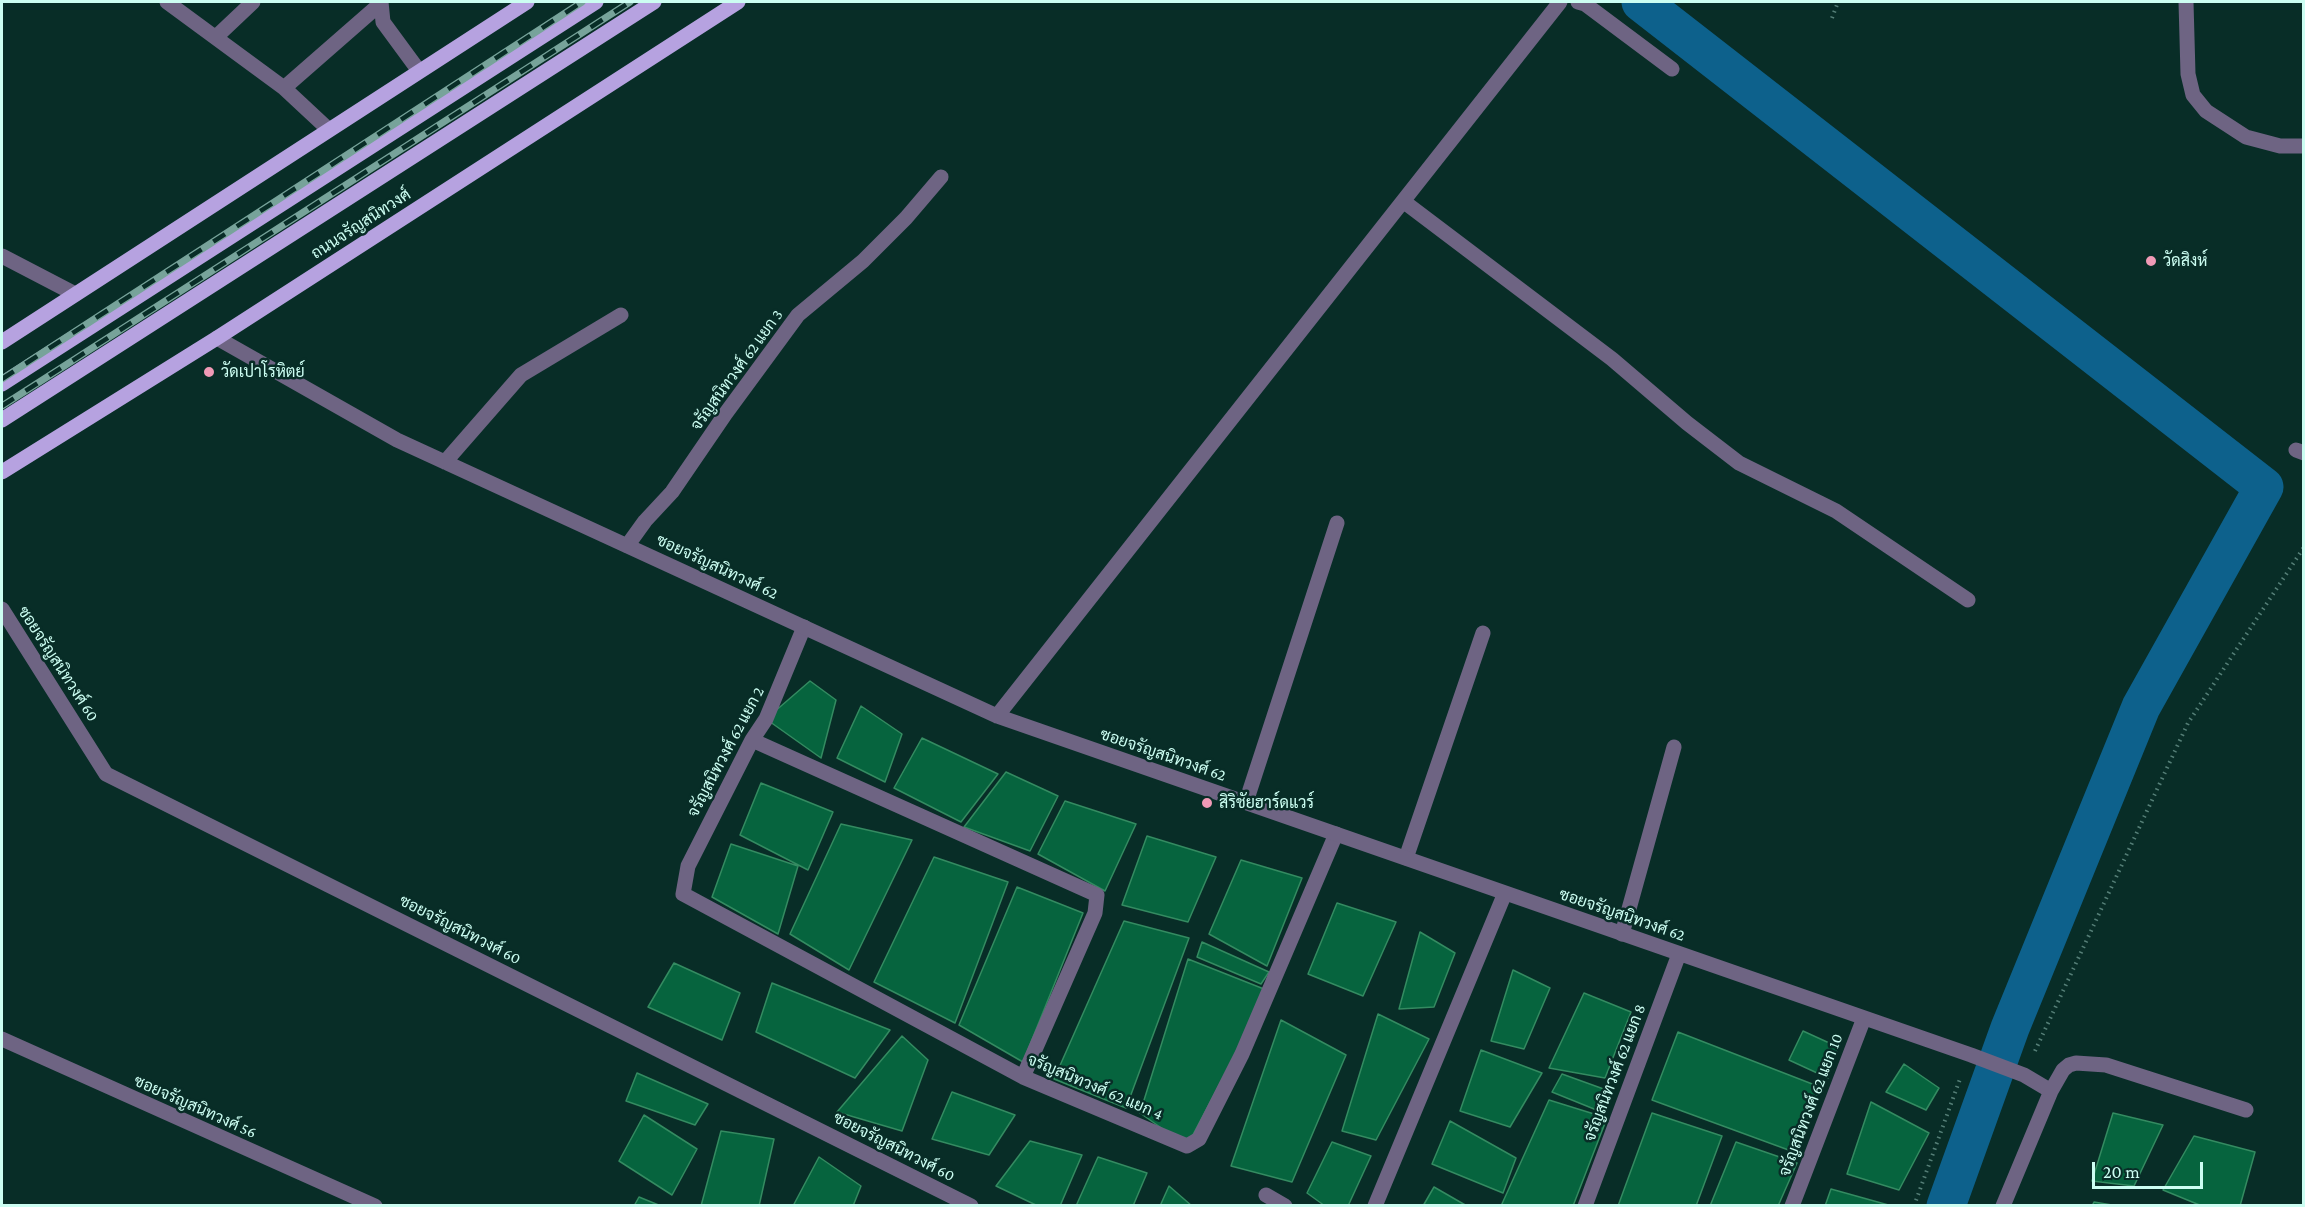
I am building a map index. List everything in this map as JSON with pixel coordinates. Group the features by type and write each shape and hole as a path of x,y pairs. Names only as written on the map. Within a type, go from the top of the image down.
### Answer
{"main road":[{"path":"2,342 527,2"},
{"path":"2,384 596,2"},
{"name":"ถนนจรัญสนิทวงศ์","path":"2,420 654,2"},
{"name":"ถนนจรัญสนิทวงศ์","path":"2,472 216,338 738,2"}],"street":[{"path":"167,2 285,88 328,129"},
{"path":"216,37 253,2"},
{"path":"997,716 1560,2"},
{"path":"1578,2 1585,4 1672,69"},
{"path":"2186,2 2188,74 2193,95 2206,111 2246,137 2280,146 2304,146"},
{"path":"285,88 380,3"},
{"path":"380,3 383,22 419,71"},
{"name":"จรัญสนิทวงศ์ 62 แยก 3","path":"627,546 645,521 672,492 726,413 798,315 863,261 906,218 941,177"},
{"path":"1403,201 1611,359 1739,463 1836,511 1968,600"},
{"path":"2,256 75,294"},
{"path":"445,462 521,375 621,315"},
{"name":"ซอยจรัญสนิทวงศ์ 62","path":"216,338 397,440 997,716 1969,1055 2024,1075 2051,1090"},
{"path":"1246,802 1337,523"},
{"name":"ซอยจรัญสนิทวงศ์ 60","path":"2,609 106,774 971,1206"},
{"name":"จรัญสนิทวงศ์ 62 แยก 2","path":"683,894 688,867 752,740 766,719 804,627"},
{"path":"1406,858 1483,633"},
{"path":"752,740 1097,895 1095,913 1023,1077"},
{"path":"1622,934 1674,747"},
{"name":"จรัญสนิทวงศ์ 62 แยก 4","path":"683,894 1023,1077 1187,1146 1199,1138 1242,1054 1336,834"},
{"path":"1375,1206 1505,893"},
{"name":"จรัญสนิทวงศ์ 62 แยก 8","path":"1585,1206 1680,954"},
{"name":"จรัญสนิทวงศ์ 62 แยก 10","path":"1792,1206 1864,1018"},
{"name":"ซอยจรัญสนิทวงศ์ 56","path":"2,1039 375,1206"},
{"path":"2003,1206 2051,1090 2063,1070 2076,1063 2106,1065 2246,1110"},
{"path":"1266,1195 1285,1206"}],"path":[{"path":"1832,18 1838,2"},
{"path":"2024,1075 2188,723 2304,547"},
{"path":"1914,1206 1969,1055"}],"building":[{"path":"810,681 836,700 821,758 766,719"},
{"path":"861,706 902,734 885,782 837,758"},
{"path":"922,738 998,774 961,822 894,788"},
{"path":"1006,772 1058,796 1030,851 964,827"},
{"path":"761,783 833,812 808,870 740,835"},
{"path":"1065,801 1136,824 1105,891 1038,854"},
{"path":"841,824 912,840 849,970 790,934"},
{"path":"1147,836 1216,857 1188,922 1122,905"},
{"path":"731,844 798,866 778,934 712,897"},
{"path":"934,857 1008,882 955,1023 874,982"},
{"path":"1241,860 1302,878 1267,966 1209,934"},
{"path":"1017,887 1083,913 1023,1062 959,1025"},
{"path":"1337,903 1396,922 1363,996 1308,974"},
{"path":"1124,921 1189,938 1126,1108 1054,1079"},
{"path":"1420,932 1455,953 1434,1007 1399,1009"},
{"path":"1202,942 1269,972 1261,984 1197,957"},
{"path":"1188,959 1269,991 1187,1146 1140,1113"},
{"path":"674,963 740,993 722,1040 648,1007"},
{"path":"1513,970 1550,988 1524,1049 1491,1041"},
{"path":"772,983 890,1030 855,1078 756,1032"},
{"path":"1584,993 1631,1012 1605,1078 1549,1068"},
{"path":"1378,1014 1429,1039 1376,1140 1342,1131"},
{"path":"1281,1020 1346,1055 1292,1182 1231,1166"},
{"path":"1803,1031 1838,1047 1828,1078 1789,1060"},
{"path":"1678,1032 1820,1087 1794,1152 1652,1100"},
{"path":"902,1036 928,1060 902,1131 837,1112"},
{"path":"1481,1050 1542,1073 1510,1127 1460,1111"},
{"path":"1904,1064 1939,1088 1926,1110 1886,1092"},
{"path":"637,1073 708,1104 695,1125 626,1101"},
{"path":"1562,1074 1612,1092 1604,1113 1552,1092"},
{"path":"952,1092 1015,1115 989,1155 932,1139"},
{"path":"1549,1100 1607,1118 1573,1206 1501,1206"},
{"path":"1871,1102 1929,1133 1899,1190 1847,1174"},
{"path":"1652,1113 1722,1136 1696,1206 1618,1206"},
{"path":"2113,1113 2163,1125 2134,1186 2092,1181"},
{"path":"644,1115 697,1149 672,1195 619,1161"},
{"path":"1450,1121 1516,1158 1503,1193 1432,1164"},
{"path":"721,1131 774,1139 759,1206 701,1206"},
{"path":"2194,1136 2255,1152 2240,1206 2202,1206 2163,1190"},
{"path":"1030,1141 1082,1155 1060,1206 1038,1206 996,1186"},
{"path":"1332,1142 1371,1156 1348,1206 1325,1206 1307,1193"},
{"path":"1736,1142 1797,1163 1778,1206 1710,1206"},
{"path":"819,1157 861,1186 853,1206 793,1206"},
{"path":"1098,1157 1147,1173 1133,1206 1076,1206"},
{"path":"1169,1186 1192,1206 1160,1206"},
{"path":"1434,1187 1467,1206 1423,1206"},
{"path":"1831,1189 1892,1206 1825,1206"},
{"path":"639,1197 661,1206 634,1206"},
{"path":"2094,1202 2118,1206 2092,1206"}],"waterway":[{"path":"1641,2 2264,487 2141,707 2010,1028 1946,1206"}],"railway":[{"path":"2,379 582,2"},
{"path":"2,406 630,2"}],"place":[{"name":"วัดสิงห์","path":"2151,261"},
{"name":"วัดเปาโรหิตย์","path":"209,372"},
{"name":"สิริชัยฮาร์ดแวร์","path":"1207,803"}]}
